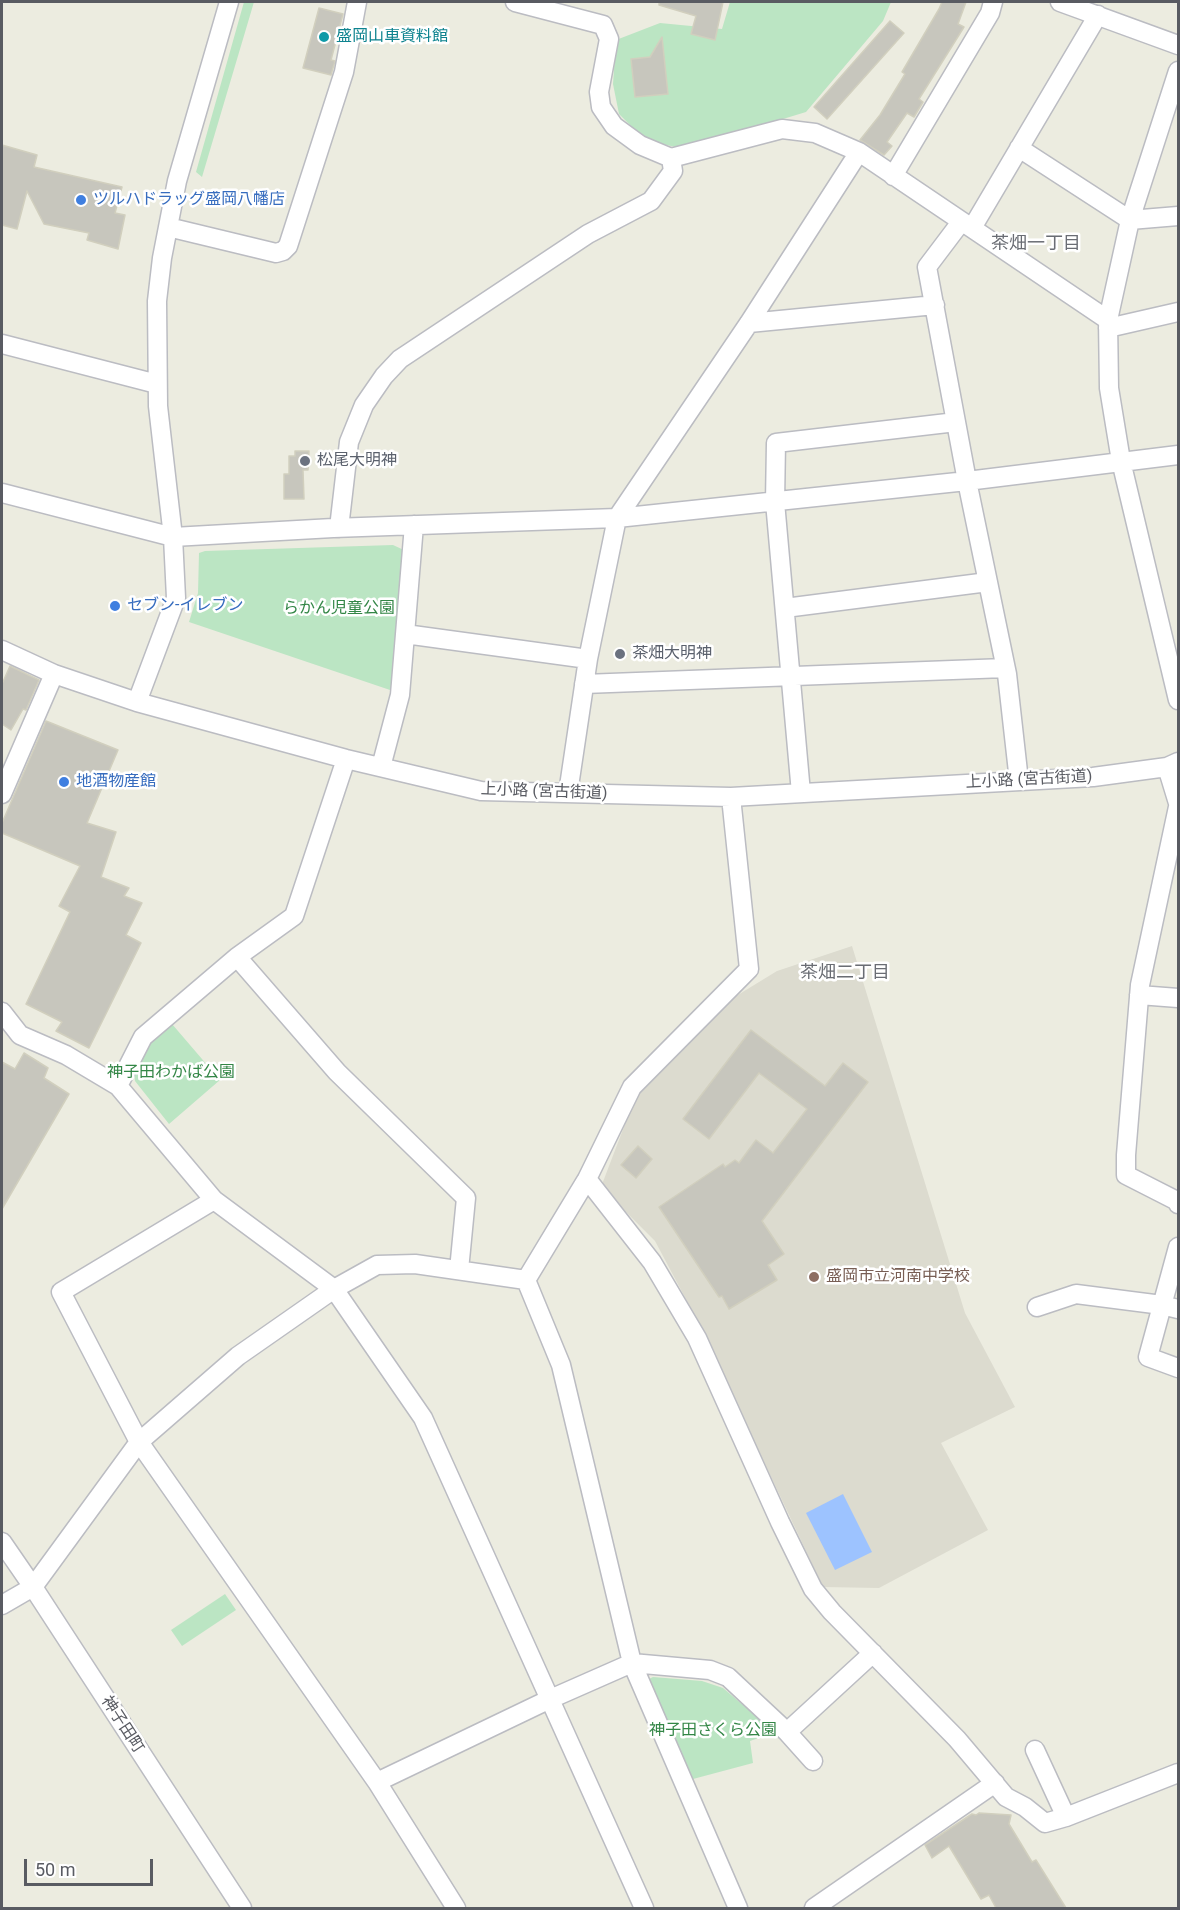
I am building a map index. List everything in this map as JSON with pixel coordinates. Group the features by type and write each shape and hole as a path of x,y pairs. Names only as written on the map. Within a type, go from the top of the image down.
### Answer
{"street":[{"path":"138,702 176,598 173,537 158,406 157,301 177,181 229,2"},
{"path":"168,227 276,253 288,246 344,72 357,2"},
{"path":"515,2 603,25 609,39 599,92 601,107 614,126 640,145 671,158 782,129 815,133 859,152 1108,324 1179,312"},
{"path":"893,176 990,13 993,2"},
{"path":"1060,2 1179,45"},
{"path":"1019,781 1005,668 927,267 966,225 1019,148 1098,15"},
{"path":"1178,696 1121,462 1109,388 1108,324 1130,220 1179,71"},
{"path":"1019,148 1130,220 1179,216"},
{"path":"568,793 588,659 618,518 749,323 859,152"},
{"path":"339,528 349,442 364,405 384,376 400,359 430,337 588,234 651,201 673,171 671,158"},
{"path":"749,323 935,305"},
{"path":"2,344 157,384"},
{"path":"801,793 775,502 776,444 956,422"},
{"path":"2,493 173,537 339,528 618,518 967,481 1179,455"},
{"path":"381,767 400,695 414,525"},
{"path":"786,608 988,582"},
{"path":"405,634 588,659"},
{"name":"上小路 (宮古街道)","path":"2,650 54,674 138,702 346,759 481,791 731,797 1093,777 1173,764"},
{"path":"584,684 1005,668"},
{"path":"2,794 54,674"},
{"path":"118,1086 143,1037 237,957 294,916 346,759"},
{"path":"1173,764 1179,805 1139,995 1126,1175 1179,1204"},
{"path":"526,1280 587,1179 632,1087 749,969 731,797"},
{"path":"237,957 337,1072 466,1198 459,1270"},
{"path":"1139,995 1179,998"},
{"path":"2,1012 20,1035 66,1055 118,1086 214,1200 334,1289 423,1418 548,1700 644,1908"},
{"path":"587,1179 652,1262 697,1338 780,1522 813,1588 957,1739 1006,1797 1025,1807 1045,1823 1179,1773"},
{"path":"214,1200 61,1292 139,1442 377,1782 456,1908"},
{"path":"1179,1247 1170,1307 1148,1357 1179,1368"},
{"path":"2,1605 33,1587 139,1442 238,1356 334,1289 377,1265 415,1264 526,1280"},
{"path":"526,1280 561,1365 632,1663 738,1908"},
{"path":"1037,1307 1076,1294 1170,1307"},
{"name":"神子田町","path":"2,1542 242,1908"},
{"path":"788,1732 873,1653"},
{"path":"377,1782 548,1700 632,1663 710,1671 728,1677 788,1732 813,1761"},
{"path":"1035,1750 1066,1817"},
{"path":"814,1908 995,1784"}],"shaded area":[{"name":"盛岡市立河南中学校","path":"852,946 965,1313 1015,1407 941,1443 988,1530 879,1588 823,1587 697,1320 655,1241 601,1187 635,1098 728,1001 777,971"}],"green space":[{"path":"244,2 254,2 202,177 196,172"},
{"path":"730,2 891,2 883,21 806,112 684,149 645,140 619,114 613,84 616,40 660,23 722,29"},
{"name":"らかん児童公園","path":"393,545 406,551 393,691 189,622 198,593 199,553"},
{"name":"神子田わかば公園","path":"172,1024 220,1080 169,1124 135,1081 134,1071 150,1042"},
{"path":"225,1594 236,1610 182,1646 171,1630"},
{"name":"神子田さくら公園","path":"653,1677 702,1681 723,1688 775,1732 750,1741 753,1763 693,1779 649,1679"}],"water":[{"path":"843,1494 872,1552 835,1570 806,1513"}],"building":[{"path":"659,2 723,2 715,40 691,34 696,16 659,5"},
{"path":"942,2 966,2 958,24 964,27 919,99 923,102 914,117 907,113 887,142 892,146 884,155 860,140 880,115 905,74 902,72"},
{"name":"盛岡山車資料館","path":"319,8 343,14 331,60 335,61 331,75 303,68"},
{"path":"890,21 904,33 827,119 814,107"},
{"path":"662,37 668,94 635,97 631,59 650,57"},
{"name":"ツルハドラッグ盛岡八幡店","path":"2,145 37,155 34,167 122,187 115,213 125,215 118,249 87,240 89,233 44,224 27,191 17,229 2,225"},
{"path":"295,451 309,451 308,470 303,470 304,499 284,499 284,474 289,474 289,456 295,456"},
{"path":"10,666 39,680 26,710 23,709 11,730 2,724 2,684"},
{"path":"46,721 118,750 87,823 116,832 101,877 129,888 124,896 142,903 126,935 141,943 89,1048 56,1031 62,1022 26,1004 70,912 59,906 80,866 2,833 2,823"},
{"path":"751,1030 825,1086 843,1063 868,1082 762,1221 784,1254 768,1265 777,1280 729,1309 659,1207 723,1164 725,1167 735,1160 739,1163 756,1140 773,1153 807,1109 759,1073 709,1139 683,1119"},
{"path":"24,1053 48,1068 44,1078 69,1094 2,1209 2,1062 15,1069"},
{"path":"638,1146 652,1159 636,1178 621,1165"},
{"path":"972,1814 1011,1815 1009,1824 1032,1862 1036,1860 1066,1908 996,1908 989,1895 981,1899 949,1846 932,1858 925,1845"}],"place":[{"name":"盛岡山車資料館","path":"324,37"},
{"name":"ツルハドラッグ盛岡八幡店","path":"81,200"},
{"name":"松尾大明神","path":"305,461"},
{"name":"セブン-イレブン","path":"115,606"},
{"name":"茶畑大明神","path":"620,654"},
{"name":"地酒物産館","path":"64,782"},
{"name":"盛岡市立河南中学校","path":"814,1277"}],"district":[{"name":"茶畑一丁目","path":"1036,244"},
{"name":"茶畑二丁目","path":"845,973"}]}
